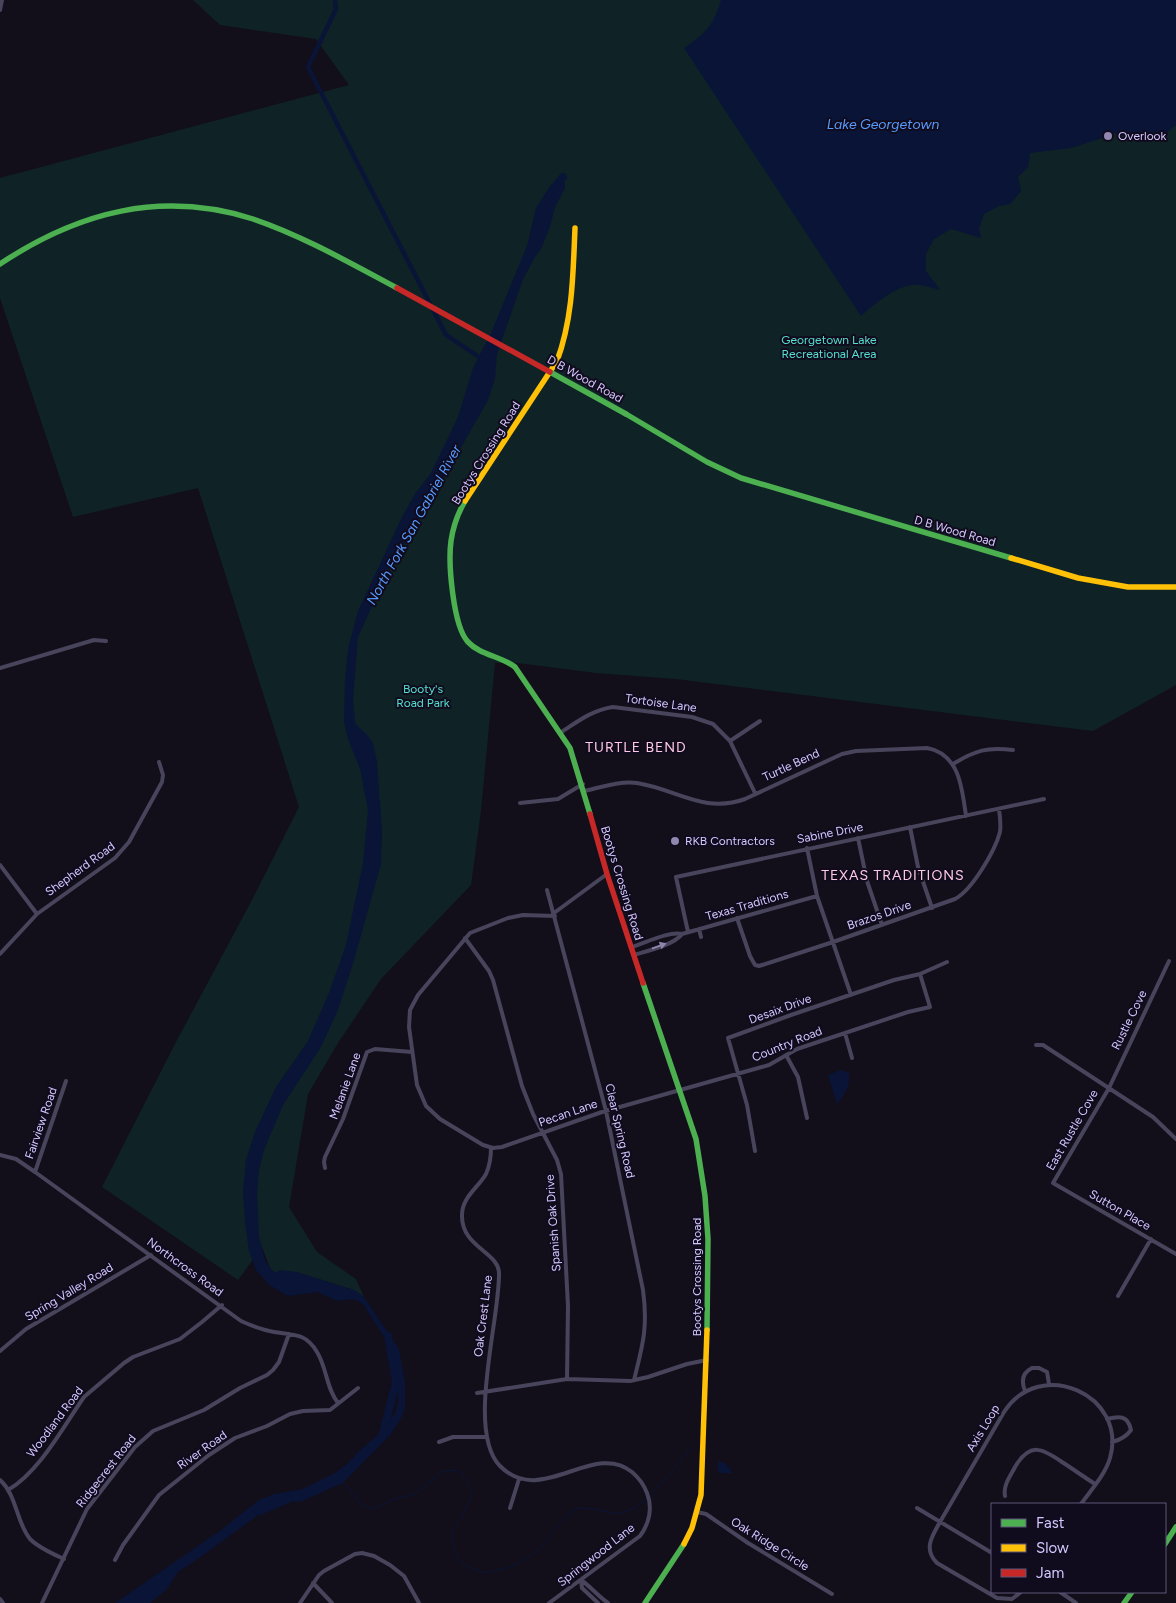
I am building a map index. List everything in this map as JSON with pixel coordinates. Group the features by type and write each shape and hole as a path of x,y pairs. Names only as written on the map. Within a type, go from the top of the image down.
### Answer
{"street":[{"path":"0,10 2,0"},
{"name":"D B Wood Road","path":"0,264 50,233 76,222 113,212 140,208 191,207 222,211 251,218 283,231 396,288 626,414 707,462 740,478 1078,578 1128,587 1176,587"},
{"name":"Bootys Crossing Road","path":"575,228 569,322 562,351 463,505 453,531 450,555 456,606 461,630 466,640 484,653 512,664 560,733 574,757 607,874 696,1139 708,1228 707,1360 702,1486 692,1528 680,1552 645,1603"},
{"path":"0,668 94,640 106,641"},
{"name":"Tortoise Lane","path":"560,733 591,713 604,708 614,707 700,718 716,727 730,741 755,793"},
{"path":"730,741 760,721"},
{"name":"Turtle Bend","path":"584,791 631,783 646,785 697,801 716,804 738,801 834,756 849,752 927,748 939,751 952,764"},
{"path":"966,816 959,779 952,764 982,750 998,748 1013,750"},
{"name":"Shepherd Road","path":"0,954 37,914 115,858 125,848 162,782 163,775 159,762"},
{"path":"520,803 558,799 583,784"},
{"name":"Sabine Drive","path":"688,932 676,877 1044,799"},
{"name":"Brazos Drive","path":"737,918 755,965 764,965 932,908 962,895 971,886 998,838 1001,826 998,808"},
{"path":"910,828 918,868 932,908"},
{"path":"858,838 867,881 882,924"},
{"path":"807,848 817,896 851,995"},
{"path":"0,865 37,914"},
{"path":"492,1148 483,1145 440,1119 426,1106 417,1085 412,1052 409,1020 412,1003 465,938 476,930 515,916 554,915 607,874"},
{"name":"Clear Spring Road","path":"547,890 606,1111 645,1304 645,1337 634,1380"},
{"name":"Texas Traditions","path":"632,947 677,933 682,934 817,896"},
{"path":"699,929 701,937"},
{"name":"Texas Traditions","path":"634,955 669,943 679,938 682,934"},
{"name":"Spanish Oak Drive","path":"465,938 494,980 522,1086 542,1133 558,1164 562,1181 568,1306 567,1379"},
{"name":"Rustle Cove","path":"1109,1088 1169,961"},
{"name":"Desaix Drive","path":"756,1151 739,1072 728,1038 894,980 920,974 947,962"},
{"name":"Country Road","path":"680,1091 739,1072 769,1065 797,1049 908,1012 930,1007 920,974"},
{"path":"845,1033 852,1058"},
{"path":"1036,1045 1043,1045 1153,1117 1176,1139"},
{"name":"Melanie Lane","path":"325,1168 325,1157 343,1119 367,1052 372,1049 412,1052"},
{"path":"786,1055 798,1077 807,1118"},
{"name":"Fairview Road","path":"35,1172 66,1081"},
{"name":"East Rustle Cove","path":"1053,1183 1109,1088"},
{"name":"Pecan Lane","path":"492,1148 502,1147 606,1111 680,1091"},
{"name":"Oak Crest Lane","path":"486,1393 491,1337 496,1317 499,1271 496,1263 467,1236 463,1229 462,1216 466,1200 486,1172 490,1163 492,1148"},
{"name":"Northcross Road","path":"0,1155 16,1159 249,1325 304,1337 318,1353 330,1389 338,1403"},
{"name":"Sutton Place","path":"1053,1183 1176,1254"},
{"path":"1118,1296 1151,1239"},
{"name":"Spring Valley Road","path":"0,1351 26,1329 151,1255"},
{"name":"Woodland Road","path":"8,1490 17,1485 42,1458 90,1391 133,1357 186,1335 222,1305"},
{"name":"Ridgecrest Road","path":"42,1603 87,1510 141,1440 157,1429 204,1410 240,1388 268,1375 279,1362 289,1334"},
{"path":"477,1393 567,1379 634,1380 707,1360"},
{"path":"1025,1391 1022,1381 1023,1376 1032,1368 1039,1368 1047,1372 1049,1384"},
{"name":"Axis Loop","path":"1020,1593 1012,1599 1000,1599 937,1563 931,1555 929,1546 930,1539 1004,1412 1013,1399 1025,1391 1049,1384 1067,1387 1085,1395 1098,1405 1107,1419 1112,1442 1108,1463 1082,1503"},
{"name":"River Road","path":"115,1560 123,1545 159,1495 209,1456 235,1438 267,1426 290,1414 303,1411 330,1410 358,1388"},
{"path":"486,1393 486,1437 490,1453 506,1471 519,1479 510,1508"},
{"path":"1107,1419 1119,1416 1125,1418 1130,1423 1131,1430 1126,1436 1112,1442"},
{"path":"439,1442 452,1437 486,1437"},
{"path":"1005,1496 1005,1486 1022,1456 1028,1451 1037,1449 1047,1452 1095,1484"},
{"name":"Springwood Lane","path":"519,1479 544,1479 595,1464 616,1464 629,1470 639,1479 646,1490 650,1505 647,1524 640,1536 550,1603"},
{"path":"0,1480 8,1490 25,1531 31,1539 64,1559"},
{"path":"917,1508 991,1552"},
{"name":"Oak Ridge Circle","path":"697,1512 706,1514 748,1543 832,1594"},
{"path":"1166,1542 1176,1527"},
{"path":"300,1603 319,1575 334,1565 359,1553 369,1553 390,1564 404,1576 419,1603"},
{"path":"581,1580 582,1588 598,1603"},
{"path":"581,1580 608,1603"},
{"path":"313,1583 332,1603"},
{"path":"1061,1593 1076,1603"},
{"path":"0,1599 3,1603"}],"green space":[{"name":"Georgetown Lake Recreational Area","path":"193,0 1176,0 1176,685 1093,731 676,679 596,673 518,663 495,663 481,811 471,885 381,979 338,1043 308,1094 289,1207 317,1252 356,1279 364,1297 354,1290 296,1272 275,1273 270,1268 262,1247 238,1280 102,1187 299,807 198,488 73,517 0,298 0,178 349,85 316,39 220,25"}],"water":[{"name":"Lake Georgetown","path":"721,0 1176,0 1176,125 1161,137 1147,142 1115,134 1071,148 1030,153 1028,167 1018,177 1021,191 1010,204 999,206 984,214 979,229 981,238 951,229 934,239 926,254 926,271 940,290 919,285 906,286 885,297 861,316 684,48 708,28"},
{"path":"557,180 565,183 565,188 555,207 550,227 541,249 523,279 497,354 495,379 488,400 388,571 358,637 353,699 355,723 373,743 377,762 382,832 381,864 338,1010 321,1047 283,1105 264,1150 259,1170 257,1193 259,1237 265,1260 275,1273 281,1270 296,1272 354,1290 364,1297 399,1349 405,1382 405,1409 390,1435 343,1483 300,1502 288,1501 273,1504 178,1572 167,1589 150,1603 115,1603 221,1530 259,1500 274,1494 303,1489 335,1473 379,1434 395,1413 398,1402 398,1387 393,1351 363,1304 354,1299 337,1301 318,1292 288,1296 269,1285 256,1270 249,1251 245,1222 243,1192 246,1160 255,1132 276,1087 308,1041 329,993 346,945 363,863 368,810 360,769 348,739 344,722 348,649 358,611 402,517 415,494 431,473 458,417 473,368 491,333 527,246 536,208 550,186"},
{"path":"841,1070 849,1073 849,1081 845,1093 837,1104 828,1075"},
{"path":"719,1461 726,1464 733,1473 719,1473 717,1467"}],"waterway":[{"path":"335,0 336,9 308,67 446,335 482,359"},
{"name":"North Fork San Gabriel River","path":"554,188 563,177"},
{"name":"North Fork San Gabriel River","path":"382,1437 396,1382 388,1336"},
{"path":"650,1497 691,1448"},
{"path":"343,1482 361,1504 373,1509 394,1499 415,1494 443,1471 459,1470 469,1485 472,1495 452,1533 453,1545 457,1558 468,1567 485,1573 507,1568 521,1562 539,1550 563,1519 577,1508 595,1509 618,1514 633,1509 647,1499"},
{"name":"North Fork San Gabriel River","path":"260,1511 288,1499"}],"traffic: fast":[{"path":"0,264 29,246 90,219 121,211 153,207 186,206 219,210 272,226 290,233 397,288"},
{"path":"550,372 626,414"},
{"path":"626,414 707,462 741,478 1011,558"},
{"path":"465,501 454,525 450,551 455,609 463,634 468,642 478,650 515,667 570,748 590,814"},
{"path":"643,983 696,1139 705,1196 708,1239 707,1330"},
{"path":"1166,1542 1176,1527"},
{"path":"645,1603 684,1544"},
{"path":"1124,1603 1131,1593"}],"traffic: slow":[{"path":"465,501 557,361 569,312 573,279 575,228"},
{"path":"1011,558 1078,578 1128,587 1176,587"},
{"path":"684,1544 692,1528 701,1495 707,1330"}],"traffic: jam":[{"path":"397,288 550,372"},
{"path":"590,814 607,874 643,983"}],"place":[{"name":"Overlook","path":"1108,136"},
{"name":"RKB Contractors","path":"675,841"}],"district":[{"name":"TURTLE BEND","path":"636,747"},
{"name":"TEXAS TRADITIONS","path":"893,875"}],"park label":[{"name":"Booty's Road Park","path":"423,696"}]}
